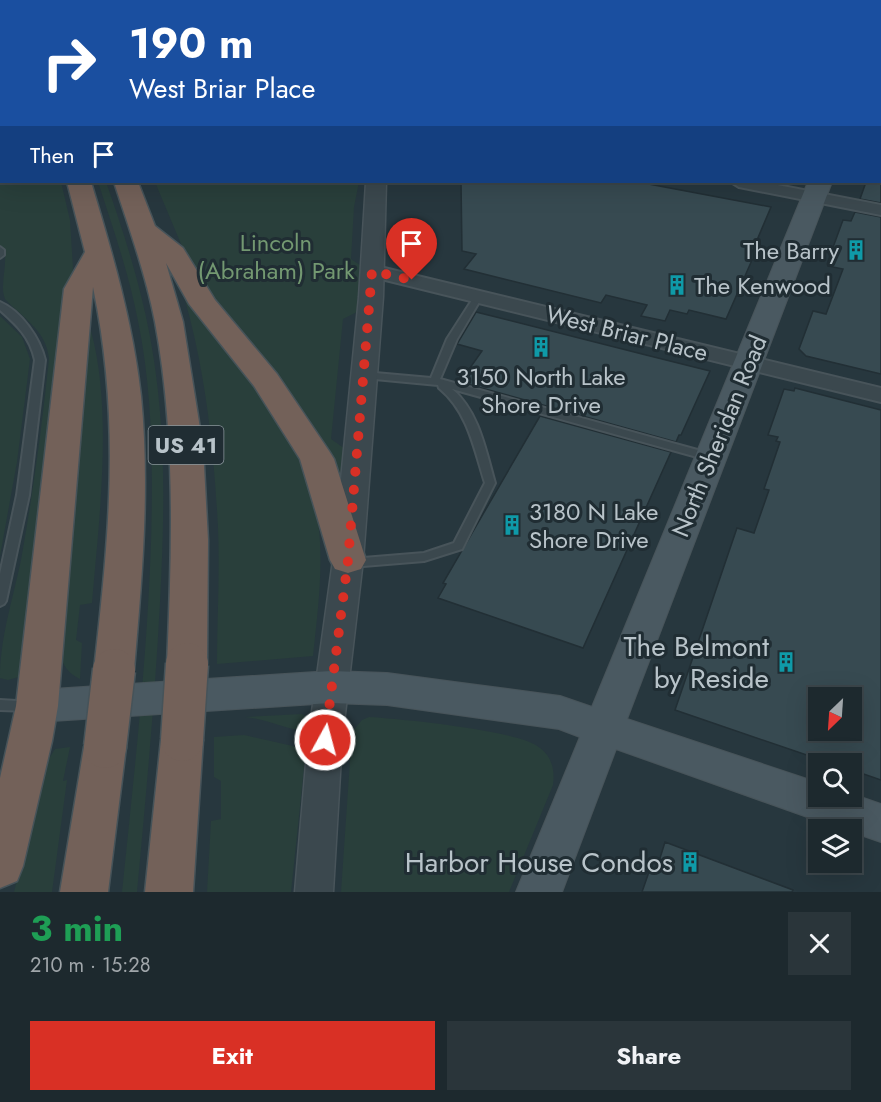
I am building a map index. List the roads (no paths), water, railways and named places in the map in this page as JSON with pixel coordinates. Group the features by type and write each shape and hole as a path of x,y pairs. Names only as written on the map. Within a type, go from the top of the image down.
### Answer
{"highway":[{"name":"US 41","path":"79,183 98,252 121,357 126,414 128,492 114,670 84,892"},
{"name":"US 41","path":"126,183 143,230 169,322 186,447 190,540 187,664 169,892"},
{"path":"143,230 174,254 203,304 266,381 317,459 348,562"},
{"path":"0,867 31,741 19,705 78,290 98,252"}],"main road":[{"name":"North Sheridan Road","path":"539,892 817,189"},
{"path":"19,705 331,687 387,689 473,700 560,713 605,726 881,823"}],"street":[{"path":"315,892 325,740 348,562 372,271 376,183"},
{"path":"750,183 817,189 881,210"},
{"name":"West Briar Place","path":"372,271 881,395"}],"lane":[{"path":"0,250 0,255"},
{"path":"434,381 452,339 478,297"},
{"path":"0,305 33,336 40,360 23,495 0,601"},
{"path":"364,375 434,381 712,457"},
{"path":"348,562 424,557 458,546 490,483 462,404 453,393 434,381"}],"place":[{"name":"The Barry","path":"856,250"},
{"name":"The Kenwood","path":"677,285"},
{"name":"3150 North Lake Shore Drive","path":"541,347"},
{"name":"3180 N Lake Shore Drive","path":"512,525"},
{"name":"The Belmont by Reside","path":"786,662"},
{"name":"Harbor House Condos","path":"690,862"}],"park label":[{"name":"Lincoln (Abraham) Park","path":"276,256"}]}
